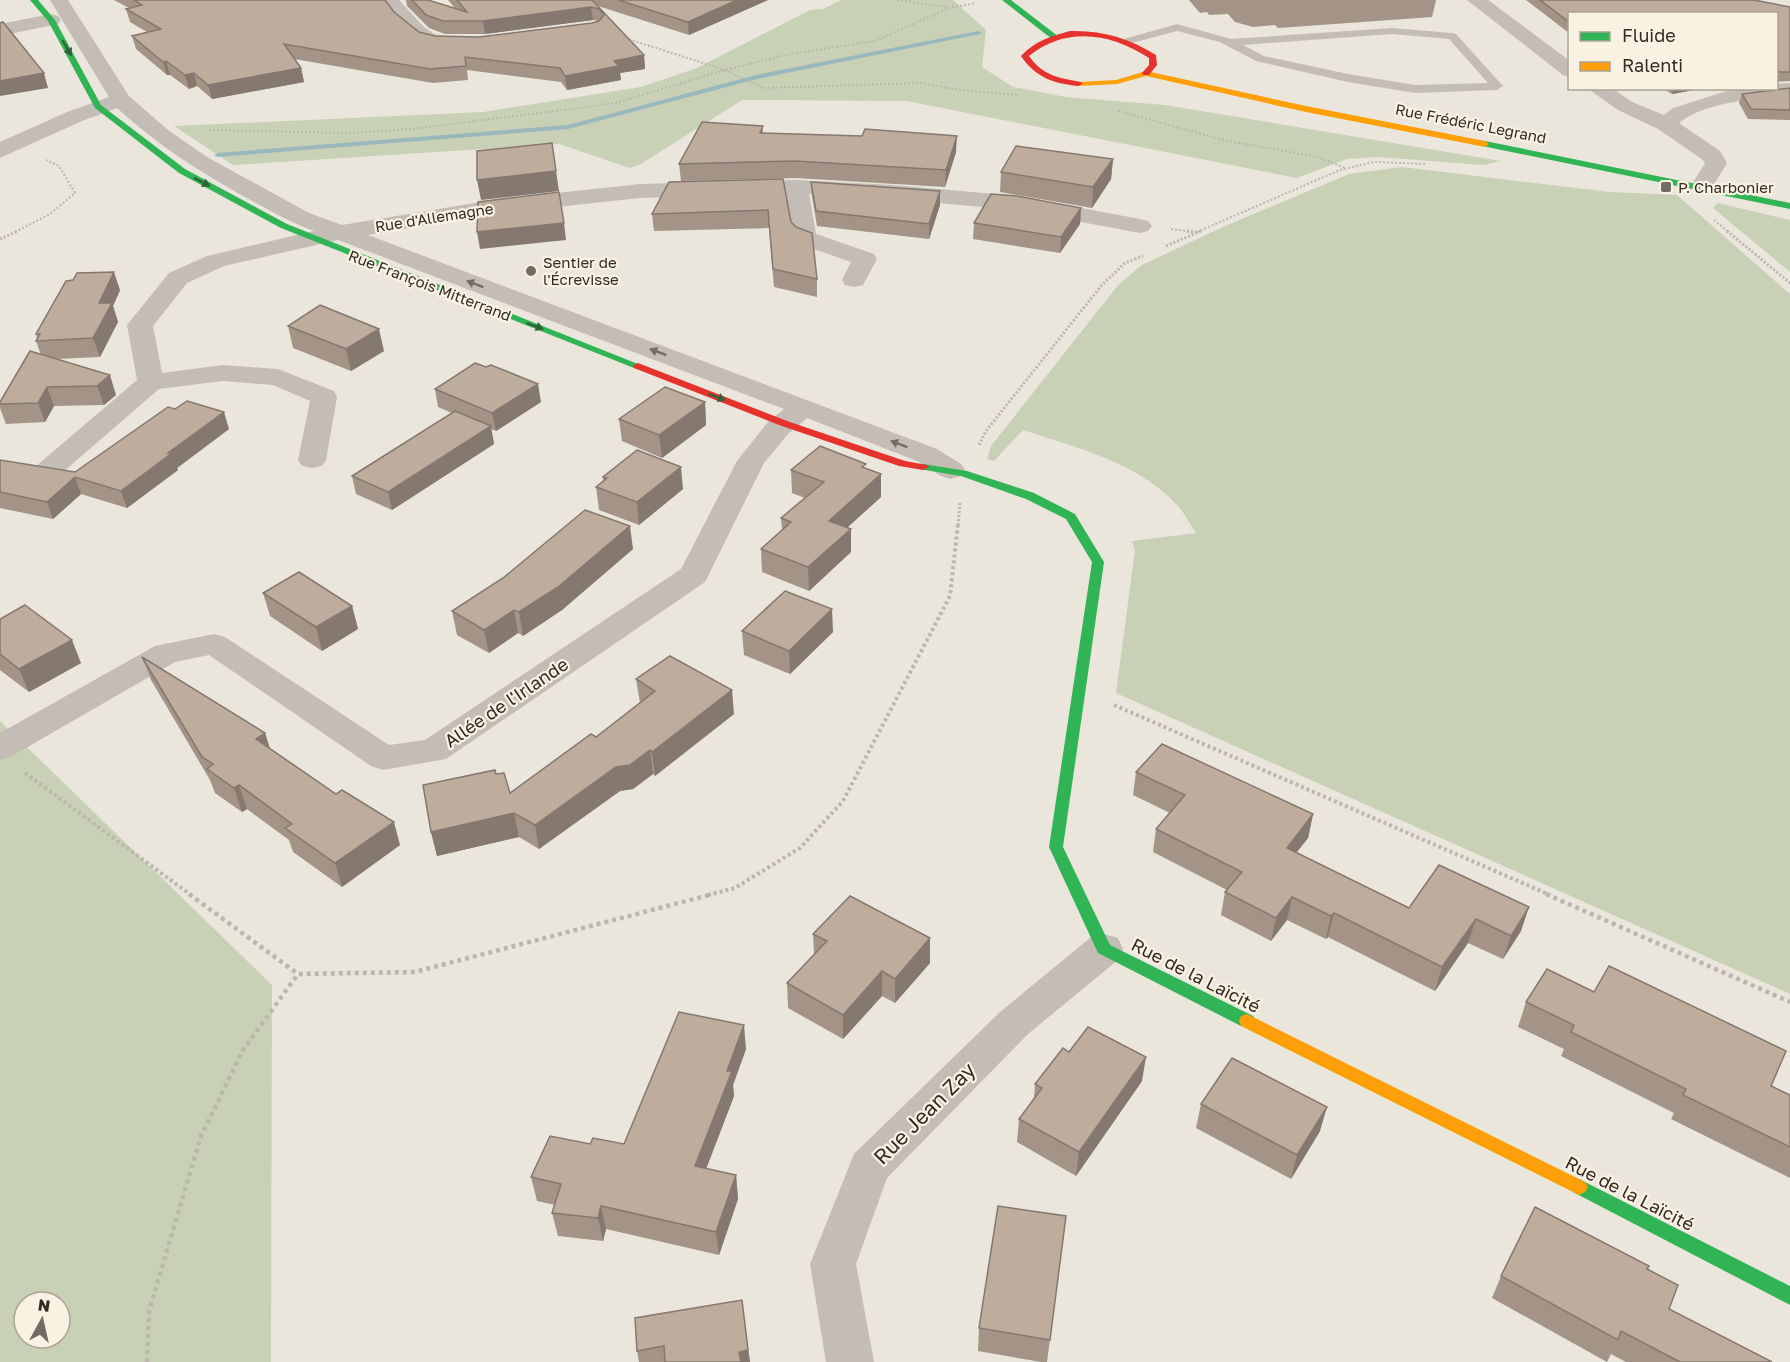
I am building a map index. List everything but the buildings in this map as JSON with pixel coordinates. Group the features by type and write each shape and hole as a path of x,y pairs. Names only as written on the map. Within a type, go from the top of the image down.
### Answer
{"street":[{"name":"Rue François Mitterrand","path":"34,0 55,10 110,103 182,171 284,226 325,236 793,415 927,455 957,471"},
{"path":"389,0 416,30 428,39 470,44"},
{"path":"1006,0 1055,37"},
{"path":"1476,0 1568,70"},
{"path":"0,30 55,10"},
{"path":"1094,35 1128,41 1145,49 1153,57 1153,65 1146,73 1133,80 1114,84 1093,85 1052,79 1028,65 1025,56 1029,49 1055,37 1094,35"},
{"name":"Rue Frédéric Legrand","path":"1146,73 1262,101 1525,150 1790,206"},
{"path":"1666,124 1680,112 1739,94 1790,89"},
{"path":"1600,90 1625,106 1666,124 1712,156 1716,163 1702,186"},
{"name":"Rue François Mitterrand","path":"110,103 199,162 301,218 325,236"},
{"path":"6,148 44,128 110,103"},
{"path":"796,187 805,238 865,260 854,280"},
{"name":"Rue d'Allemagne","path":"151,382 140,325 178,278 216,261 325,236 493,207 640,191 796,187 1017,202 1140,226"},
{"path":"45,473 151,382 223,373 278,377 324,397 312,460"},
{"name":"Allée de l'Irlande","path":"10,759 166,653 214,644 383,758 434,751 694,574 751,461 793,415"},
{"name":"Rue de la Laïcité","path":"957,471 1030,496 1071,517 1098,562 1056,847 1104,949 1600,1197 1790,1296"},
{"name":"Rue Jean Zay","path":"850,1362 833,1264 868,1167 1014,1023 1104,949"}],"lane":[{"path":"1128,41 1177,27 1229,43 1260,59 1348,78 1414,89 1497,86 1452,36 1392,32 1229,43"}],"path":[{"path":"897,0 949,8"},
{"path":"160,135 227,129 350,133 422,128 616,103 725,70 790,54 875,41 949,8 981,2"},
{"path":"615,35 725,70 756,84"},
{"path":"0,239 28,227 62,207 75,193 59,166 6,148"},
{"path":"1156,250 1340,170 1374,162 1434,164"},
{"path":"10,759 298,974 415,972 735,888 800,848 843,801 950,596 957,471 1101,285 1125,263 1146,254"},
{"path":"1080,690 1588,911 1790,1002"},
{"path":"147,1362 149,1311 201,1136 243,1050 298,974"}],"green space":[{"path":"841,0 953,0 986,30 982,67 1013,87 1066,97 1165,105 1501,161 1484,165 1378,157 1347,159 1297,178 907,101 742,100 641,164 630,168 559,144 233,165 174,126 483,112 641,87 697,68 810,10 823,9"},
{"path":"1402,167 1610,192 1677,195 1790,294 1790,994 1116,693 1135,550 1132,541 1196,533 1181,509 1162,491 1126,467 1085,450 1023,430 994,461 987,459 991,446 1119,284 1142,265 1225,226 1349,174"},
{"path":"1718,203 1790,220 1790,272 1713,208"},
{"path":"0,721 272,985 271,1362 0,1362"}],"waterway":[{"path":"218,155 568,127 756,77 978,33"}],"traffic: fast":[{"path":"34,0 51,20 98,106 182,171 284,226 638,366"},
{"path":"1006,0 1055,37"},
{"path":"1485,144 1790,206"},
{"path":"923,467 963,473 1030,496 1071,517 1098,562 1056,847 1104,949 1247,1021"},
{"path":"1579,1187 1790,1296"}],"traffic: slow":[{"path":"1078,84 1117,82 1146,73 1306,109 1485,144"},
{"path":"1247,1021 1579,1187"}],"traffic: jam":[{"path":"1078,84 1041,74 1025,56 1038,45 1054,38 1088,33 1123,41 1153,57 1153,65 1146,73"},
{"path":"638,366 783,423 903,464 923,467"}],"place":[{"name":"P. Charbonier","path":"1666,187"},
{"name":"Sentier de l'Écrevisse","path":"531,271"}]}
